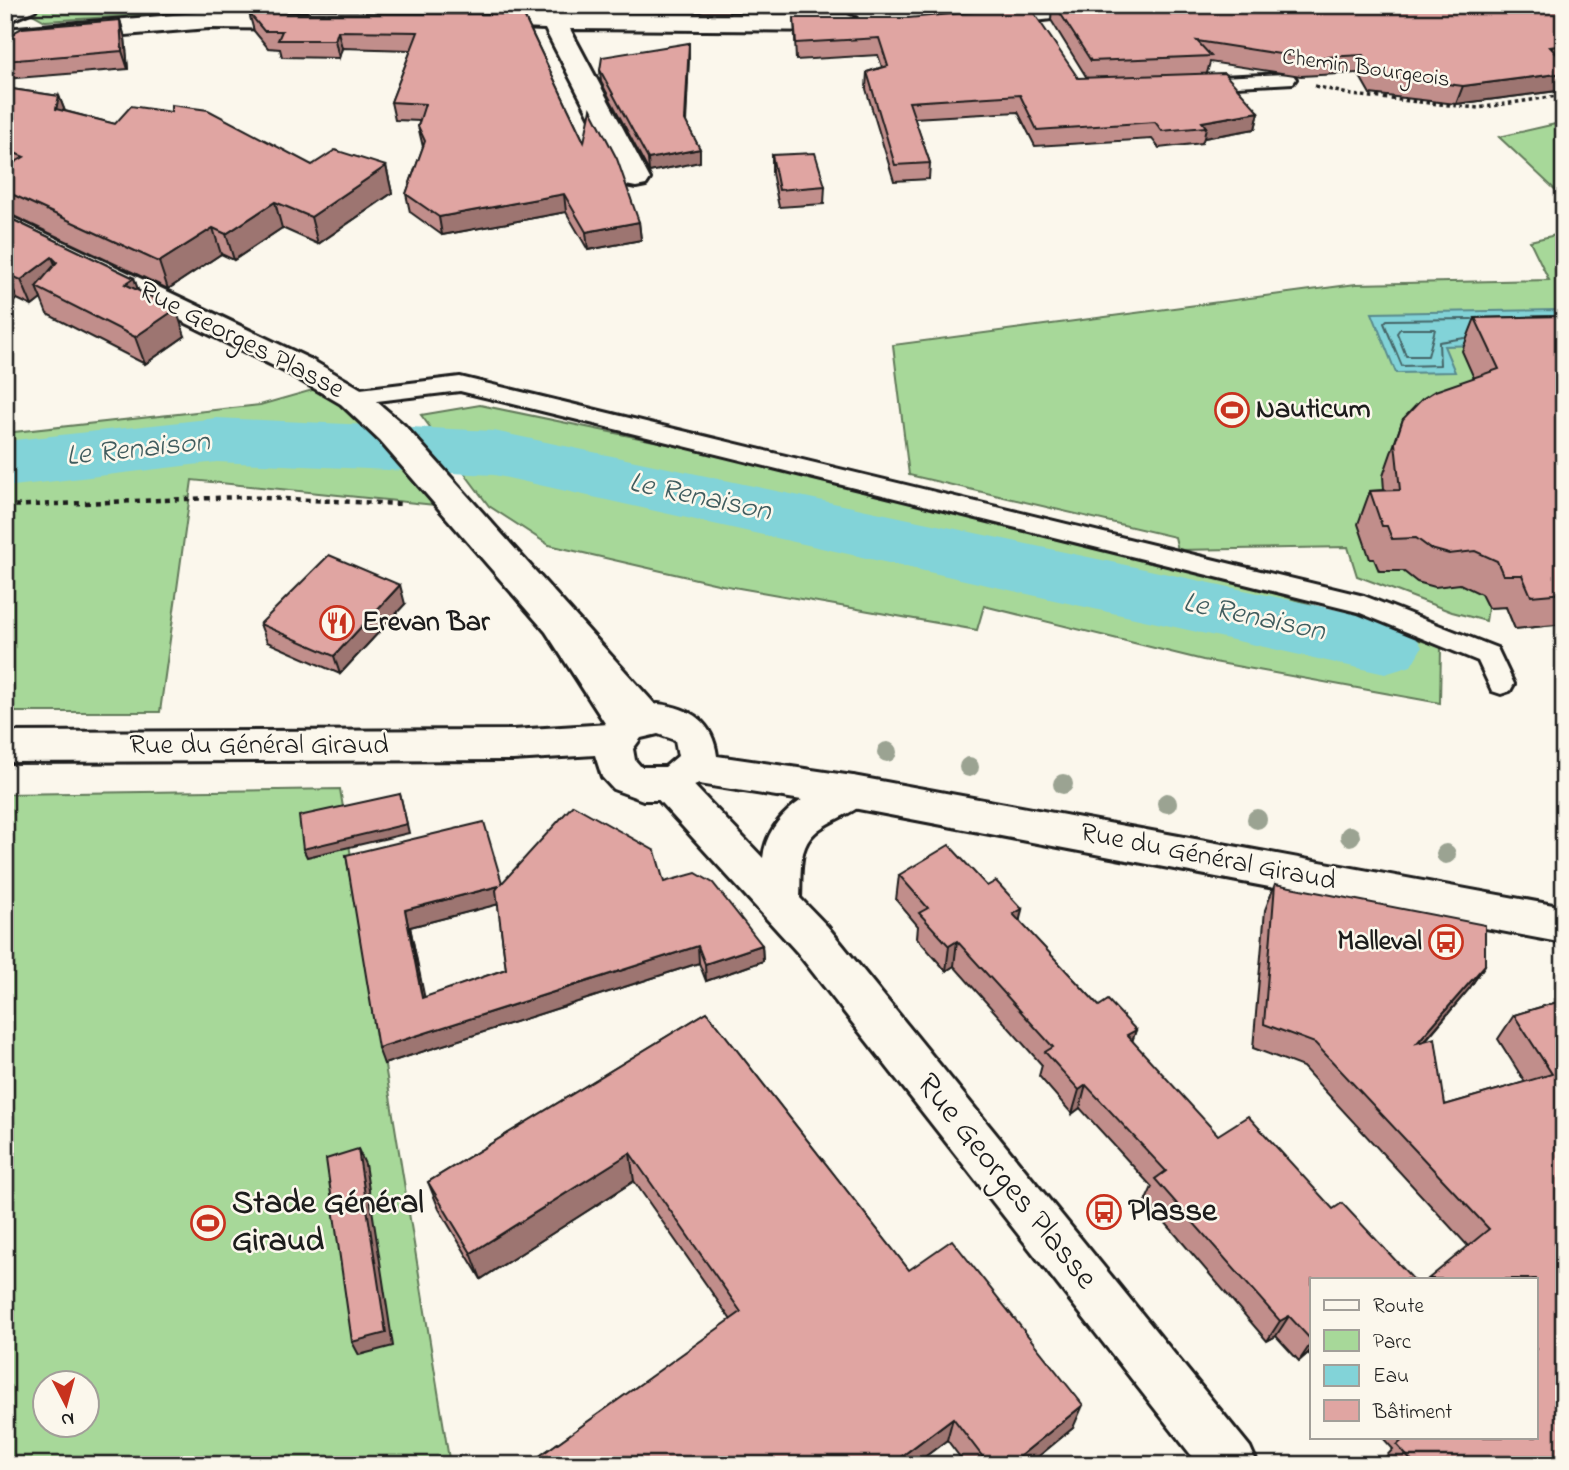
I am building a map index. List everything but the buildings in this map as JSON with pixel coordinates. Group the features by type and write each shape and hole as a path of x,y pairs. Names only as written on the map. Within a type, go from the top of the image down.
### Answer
{"street":[{"path":"6,27 26,5"},
{"path":"966,21 1110,5"},
{"path":"6,27 209,13 334,21"},
{"path":"446,21 557,21 616,13 865,24"},
{"path":"557,21 558,34 636,179"},
{"name":"Rue Georges Plasse","path":"5,223 299,366 352,397 392,433 559,622 626,737"},
{"name":"Rue du Général Giraud","path":"5,747 513,745 626,737 670,720 689,730 684,766"},
{"name":"Rue du Général Giraud","path":"626,737 630,779 641,784 684,766 853,792 1564,925"},
{"name":"Rue Georges Plasse","path":"684,766 779,901 1232,1465"},
{"path":"779,901 785,841 809,815 853,792"}],"lane":[{"path":"1034,13 1048,35"},
{"name":"Chemin Bourgeois","path":"1178,84 1287,79"},
{"path":"352,397 460,384 1000,514 1364,605 1488,655 1501,684"}],"path":[{"name":"Chemin Bourgeois","path":"1287,79 1352,95 1478,108 1564,95"},
{"path":"5,506 240,497 456,506"}],"green space":[{"path":"39,5 184,5 161,14 45,21 31,13"},
{"path":"1564,122 1564,198 1499,137"},
{"name":"Nauticum","path":"1564,233 1564,624 1515,629 1506,607 1488,608 1486,621 1452,612 1357,576 1348,547 1178,550 1175,537 909,475 893,345 1356,284 1549,280 1530,241"},
{"path":"316,389 376,430 435,505 192,480 160,712 5,712 5,433 260,405"},
{"path":"480,405 702,451 1244,583 1441,647 1440,703 1203,660 984,606 977,630 722,585 549,545 489,506 421,415"},
{"name":"Stade Général Giraud","path":"340,789 450,1465 5,1465 5,794"}],"water":[{"path":"1557,310 1564,323 1564,343 1444,346 1455,372 1396,373 1372,313"}],"waterway":[{"name":"Le Renaison","path":"5,464 217,440 494,453 1385,647"}],"place":[{"name":"Nauticum","path":"1232,410"},
{"name":"Erevan Bar","path":"337,623"},
{"name":"Malleval","path":"1446,942"},
{"name":"Plasse","path":"1104,1212"},
{"name":"Stade Général Giraud","path":"208,1223"}]}
